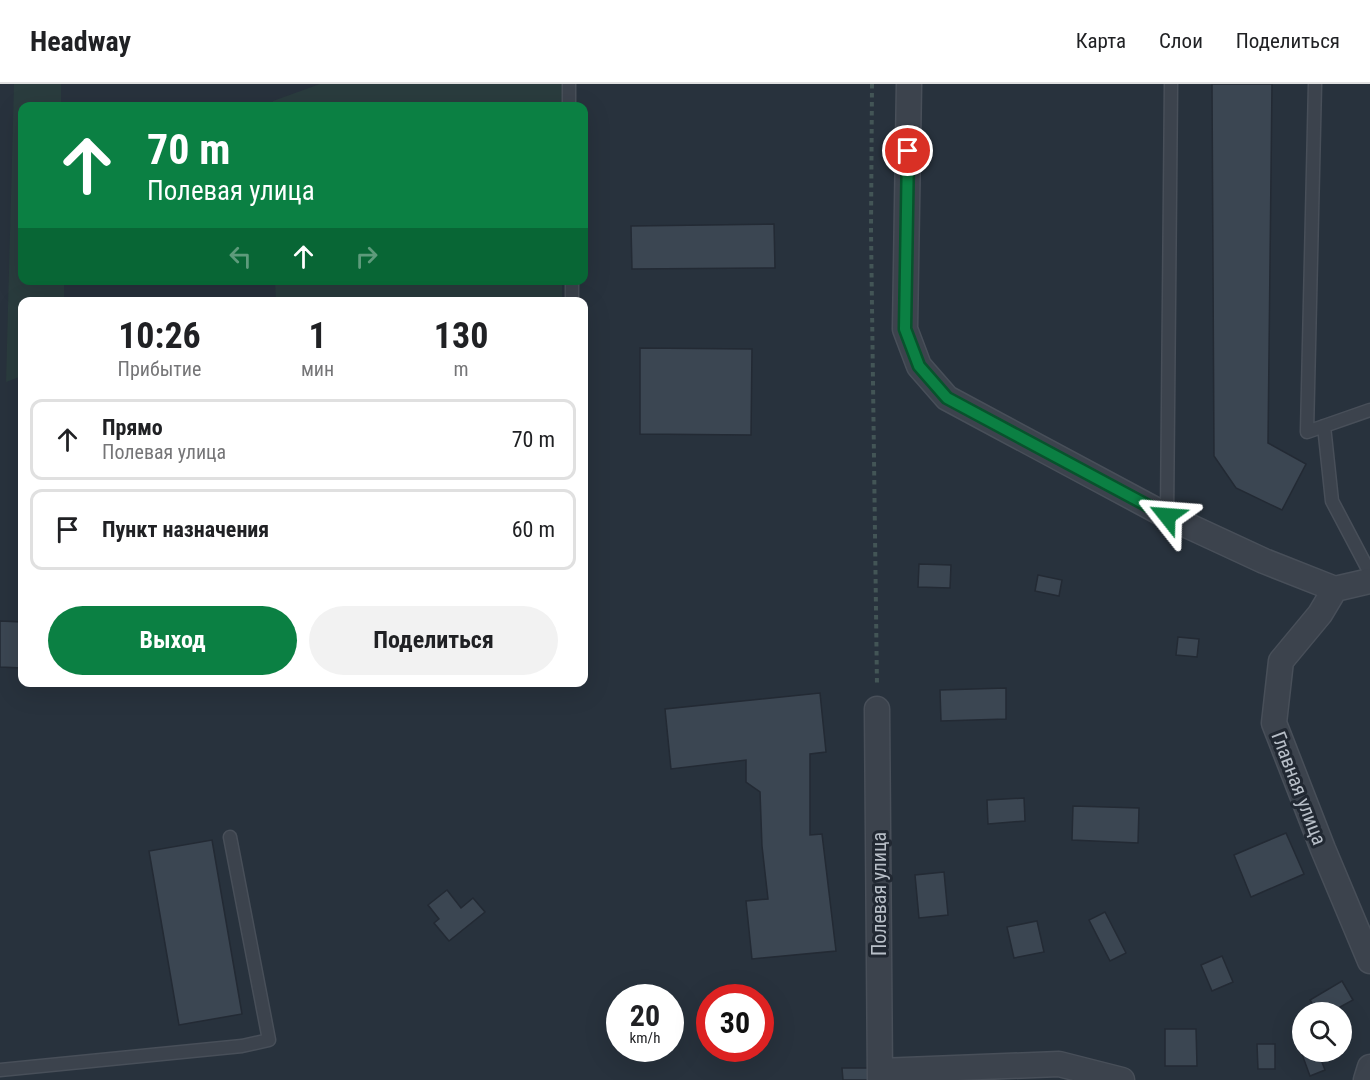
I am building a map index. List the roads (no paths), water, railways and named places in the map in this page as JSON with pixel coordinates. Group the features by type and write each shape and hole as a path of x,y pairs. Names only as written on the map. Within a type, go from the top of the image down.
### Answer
{"street":[{"path":"909,84 905,329 919,366 947,398 1167,516 1264,561 1335,589 1370,581"},
{"name":"Главная улица","path":"1335,589 1320,614 1281,661 1274,723 1370,961"},
{"name":"Полевая улица","path":"878,709 880,1075"},
{"path":"880,1075 1059,1064 1122,1080"},
{"path":"1366,1080 1370,1067"}],"lane":[{"path":"569,84 569,102"},
{"path":"1167,516 1171,84"},
{"path":"1315,84 1307,432 1370,410"},
{"path":"1324,426 1332,501 1370,573"},
{"path":"0,1070 242,1046 270,1040 230,837"}]}
